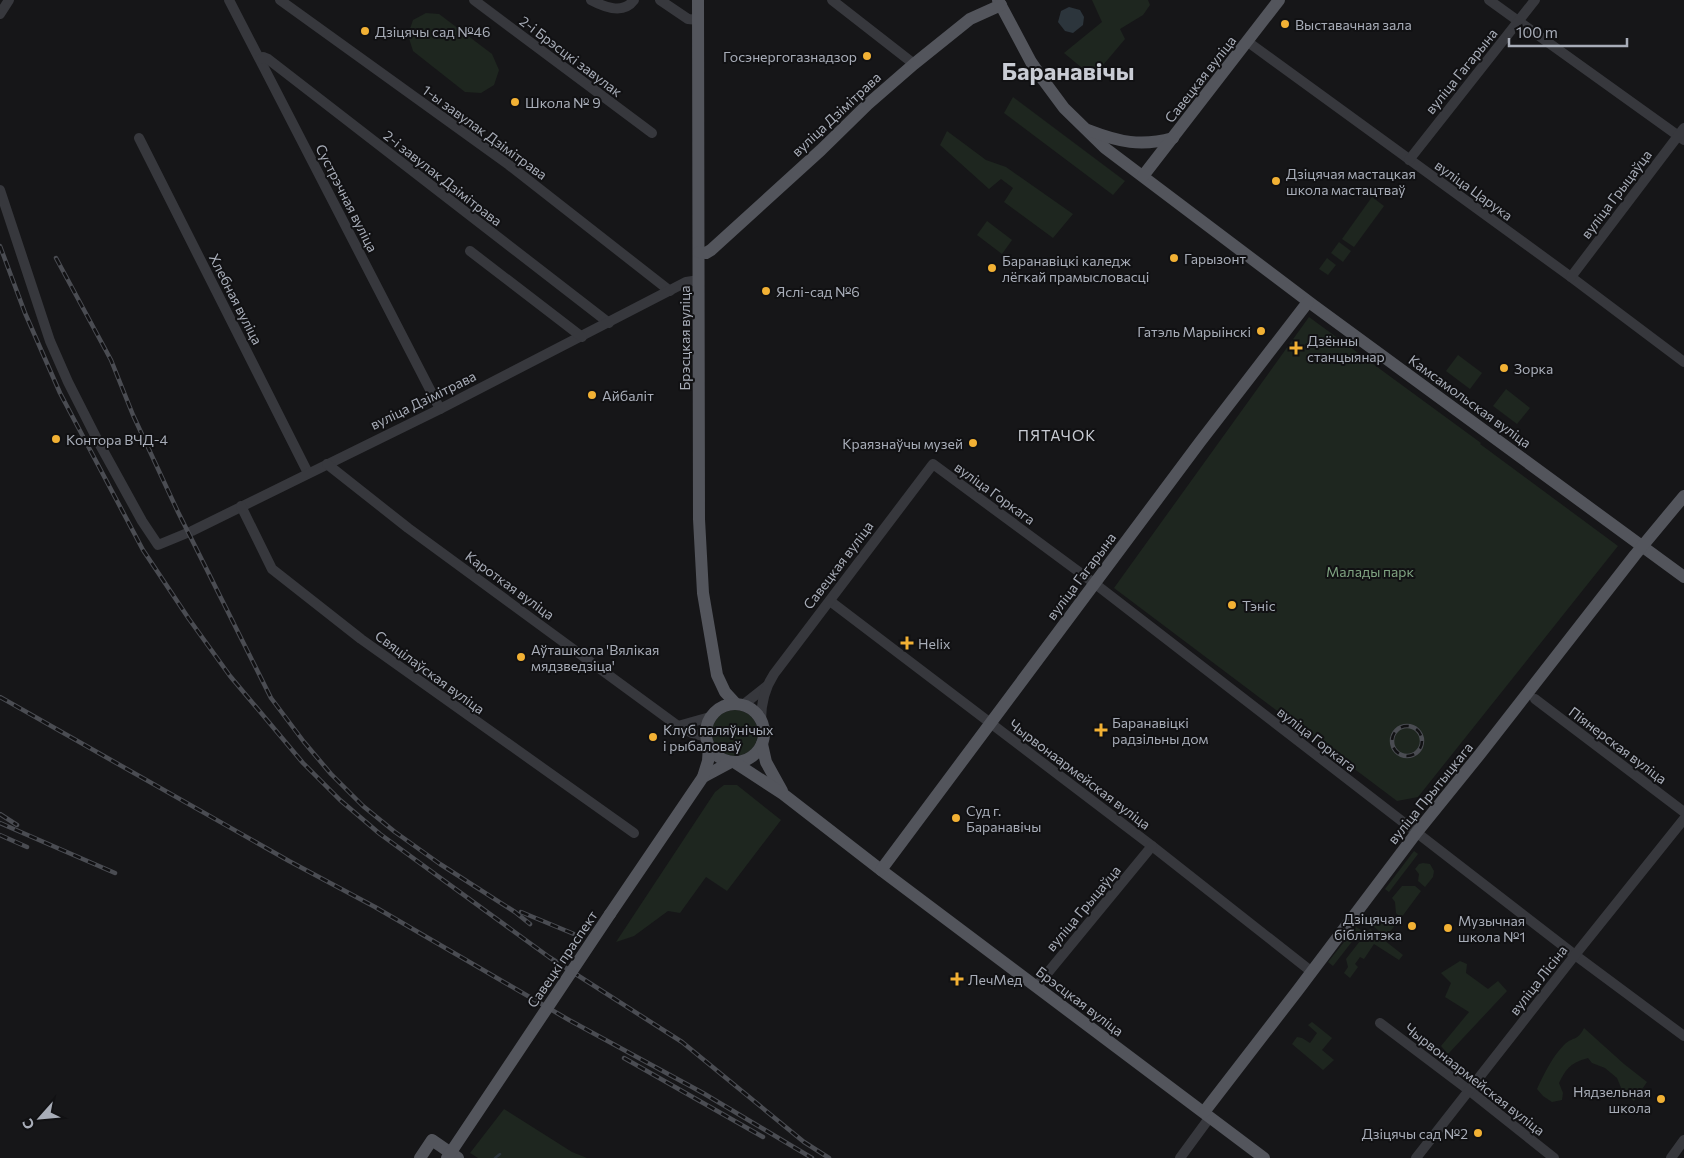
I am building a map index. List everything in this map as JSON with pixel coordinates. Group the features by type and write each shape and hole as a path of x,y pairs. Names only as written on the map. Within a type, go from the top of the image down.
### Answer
{"main road":[{"name":"Брэсцкая вуліца","path":"698,0 699,519 703,593 717,674 725,692 740,704"},
{"name":"Савецкая вуліца","path":"1143,176 1279,0"},
{"name":"вуліца Дзімітрава","path":"699,252 706,253 711,250 821,150 868,104 914,64 970,19 1000,2"},
{"name":"Камсамольская вуліца","path":"1000,2 1031,62 1044,81 1064,108 1105,148 1308,302 1684,577"},
{"path":"1083,127 1132,143 1155,143 1173,138"},
{"name":"вуліца Гагарына","path":"881,870 1224,410 1308,302"},
{"name":"вуліца Прытыцкага","path":"1207,1114 1417,832 1684,496"},
{"name":"Брэсцкая вуліца","path":"713,714 717,674"},
{"path":"729,704 740,704 754,711 761,720 764,728 762,744 757,752 750,757 742,761 732,762 718,756 708,742 707,727 713,714 729,704"},
{"name":"Савецкі праспект","path":"447,1158 704,777 708,761 708,742"},
{"name":"Брэсцкая вуліца","path":"762,744 766,762 783,794"},
{"name":"Брэсцкая вуліца","path":"732,762 783,794 1264,1158"},
{"name":"Савецкі праспект","path":"704,777 732,762"},
{"path":"420,1158 432,1140 458,1158"}],"street":[{"path":"0,14 10,0"},
{"name":"Сустрэчная вуліца","path":"229,0 440,409"},
{"name":"1-ы завулак Дзімітрава","path":"280,0 509,165 670,291"},
{"name":"2-і Брэсцкі завулак","path":"474,0 652,133"},
{"path":"591,0 602,6 618,9 630,5 634,0"},
{"path":"660,0 688,18 698,20"},
{"path":"832,0 914,64"},
{"path":"1489,0 1518,23 1682,135"},
{"name":"вуліца Гагарына","path":"1409,160 1535,0"},
{"name":"вуліца Царука","path":"1248,42 1571,277 1684,362"},
{"name":"2-і завулак Дзімітрава","path":"260,59 263,57 268,59 609,323"},
{"name":"вуліца Грыцаўца","path":"1571,277 1682,135"},
{"name":"Хлебная вуліца","path":"139,138 308,473"},
{"name":"вуліца Дзімітрава","path":"0,190 47,332 68,382 109,460 158,545 192,531 440,409 686,282 699,280"},
{"path":"470,251 582,337"},
{"name":"Кароткая вуліца","path":"328,464 408,528 678,726 708,742"},
{"name":"вуліца Горкага","path":"933,464 1094,584 1574,955 1684,1036"},
{"name":"Савецкая вуліца","path":"761,720 761,708 767,685 774,674 933,464"},
{"name":"Свяцілаўская вуліца","path":"241,506 272,569 361,639 634,833"},
{"name":"Чырвонаармейская вуліца","path":"830,601 1152,846 1312,972"},
{"name":"Савецкая вуліца","path":"740,704 767,685"},
{"name":"Піянерская вуліца","path":"1535,699 1684,812"},
{"path":"678,726 713,714"},
{"name":"вуліца Лісіна","path":"1416,1158 1574,955 1684,819"},
{"name":"вуліца Грыцаўца","path":"1036,987 1152,846"},
{"name":"Чырвонаармейская вуліца","path":"1380,1023 1554,1158"},
{"name":"вуліца Прытыцкага","path":"1180,1158 1207,1114"},
{"path":"1670,1158 1684,1140"}],"green space":[{"path":"1092,0 1148,0 1150,5 1143,15 1120,29 1125,39 1093,77 1064,53 1102,22"},
{"path":"426,13 439,14 492,54 499,70 494,85 481,93 465,92 413,51 408,35 413,20"},
{"path":"1013,97 1125,181 1113,195 1004,113"},
{"path":"947,131 986,160 1006,167 1073,214 1053,238 1004,202 1013,188 1001,179 989,189 940,145"},
{"path":"1372,197 1384,206 1354,247 1342,239"},
{"path":"987,221 1012,240 1002,254 977,235"},
{"path":"1339,242 1351,251 1343,262 1331,253"},
{"path":"1327,258 1336,265 1328,275 1319,269"},
{"name":"Малады парк","path":"1309,317 1618,546 1418,797 1397,801 1114,588"},
{"path":"1458,355 1482,373 1470,389 1446,371"},
{"path":"1506,389 1530,408 1517,424 1493,406"},
{"path":"735,710 748,714 754,720 758,733 754,746 748,752 735,756 722,752 716,746 712,733 716,720 722,714"},
{"path":"724,785 737,785 781,820 727,891 706,877 680,913 668,911 634,936 616,942 715,792"},
{"path":"1414,851 1418,854 1389,892 1385,889"},
{"path":"1419,864 1430,864 1434,871 1433,877 1425,887 1418,881 1419,874 1415,869"},
{"path":"1402,886 1415,886 1421,891 1401,918 1396,913 1395,902 1392,898"},
{"path":"1392,915 1399,920 1386,937 1372,925 1380,916 1388,917"},
{"path":"1356,927 1361,930 1333,966 1328,962"},
{"path":"1370,929 1403,955 1399,960 1374,944 1364,959 1360,957 1355,964 1358,967 1350,978 1344,973 1348,967 1346,959 1360,941 1365,942 1369,936 1367,932"},
{"path":"1460,961 1467,964 1466,973 1488,989 1498,981 1507,991 1448,1054 1441,1046 1469,1012 1445,997 1451,983 1441,973"},
{"path":"1312,1022 1332,1038 1322,1050 1334,1060 1323,1070 1292,1044 1297,1037 1310,1043 1317,1033 1308,1025"},
{"path":"1584,1028 1647,1082 1634,1101 1622,1090 1617,1078 1605,1068 1592,1063 1588,1058 1573,1064 1565,1073 1559,1083 1563,1093 1562,1100 1552,1102 1537,1089 1556,1055 1567,1042 1577,1037"},
{"path":"504,1109 572,1152 587,1158 478,1158 470,1153"}],"shaded area":[{"path":"1069,7 1080,10 1084,17 1083,25 1073,33 1065,31 1058,22 1061,11"}],"waterway":[{"path":"495,1158 500,1154"}],"railway":[{"path":"0,246 25,313 60,393 143,550 230,676 303,763 340,800 380,834 549,957 682,1042 804,1142 829,1158"},
{"path":"56,258 111,360 133,415 178,512 271,698 331,774 363,806 395,832 440,864 515,912 530,924"},
{"path":"0,697 289,861 375,907 569,1020 703,1093 812,1158"},
{"path":"1407,726 1418,730 1422,741 1418,752 1407,756 1396,752 1392,741 1396,730 1407,726"},
{"path":"0,814 17,825"},
{"path":"0,823 115,873"},
{"path":"0,835 27,847"},
{"path":"521,912 574,934"},
{"path":"624,1058 763,1137"}],"place":[{"name":"Выставачная зала","path":"1285,24"},
{"name":"Дзіцячы сад №46","path":"365,31"},
{"name":"Госэнергогазнадзор","path":"867,56"},
{"name":"Школа № 9","path":"515,102"},
{"name":"Дзіцячая мастацкая школа мастацтваў","path":"1276,181"},
{"name":"Гарызонт","path":"1174,258"},
{"name":"Баранавіцкі каледж лёгкай прамысловасці","path":"992,268"},
{"name":"Яслі-сад №6","path":"766,291"},
{"name":"Гатэль Марыінскі","path":"1261,331"},
{"name":"Дзённы станцыянар","path":"1296,348"},
{"name":"Зорка","path":"1504,368"},
{"name":"Айбаліт","path":"592,395"},
{"name":"Контора ВЧД-4","path":"56,439"},
{"name":"Краязнаўчы музей","path":"973,443"},
{"name":"Тэніс","path":"1232,605"},
{"name":"Helix","path":"907,643"},
{"name":"Аўташкола 'Вялікая мядзведзіца'","path":"521,657"},
{"name":"Баранавіцкі радзільны дом","path":"1101,730"},
{"name":"Клуб паляўнічых і рыбаловаў","path":"653,737"},
{"name":"Суд г. Баранавічы","path":"956,818"},
{"name":"Дзіцячая бібліятэка","path":"1412,926"},
{"name":"Музычная школа №1","path":"1448,928"},
{"name":"ЛечМед","path":"957,979"},
{"name":"Нядзельная школа","path":"1661,1099"},
{"name":"Дзіцячы сад №2","path":"1478,1133"}],"district":[{"name":"Баранавічы","path":"1068,70"},
{"name":"ПЯТАЧОК","path":"1057,435"}]}
